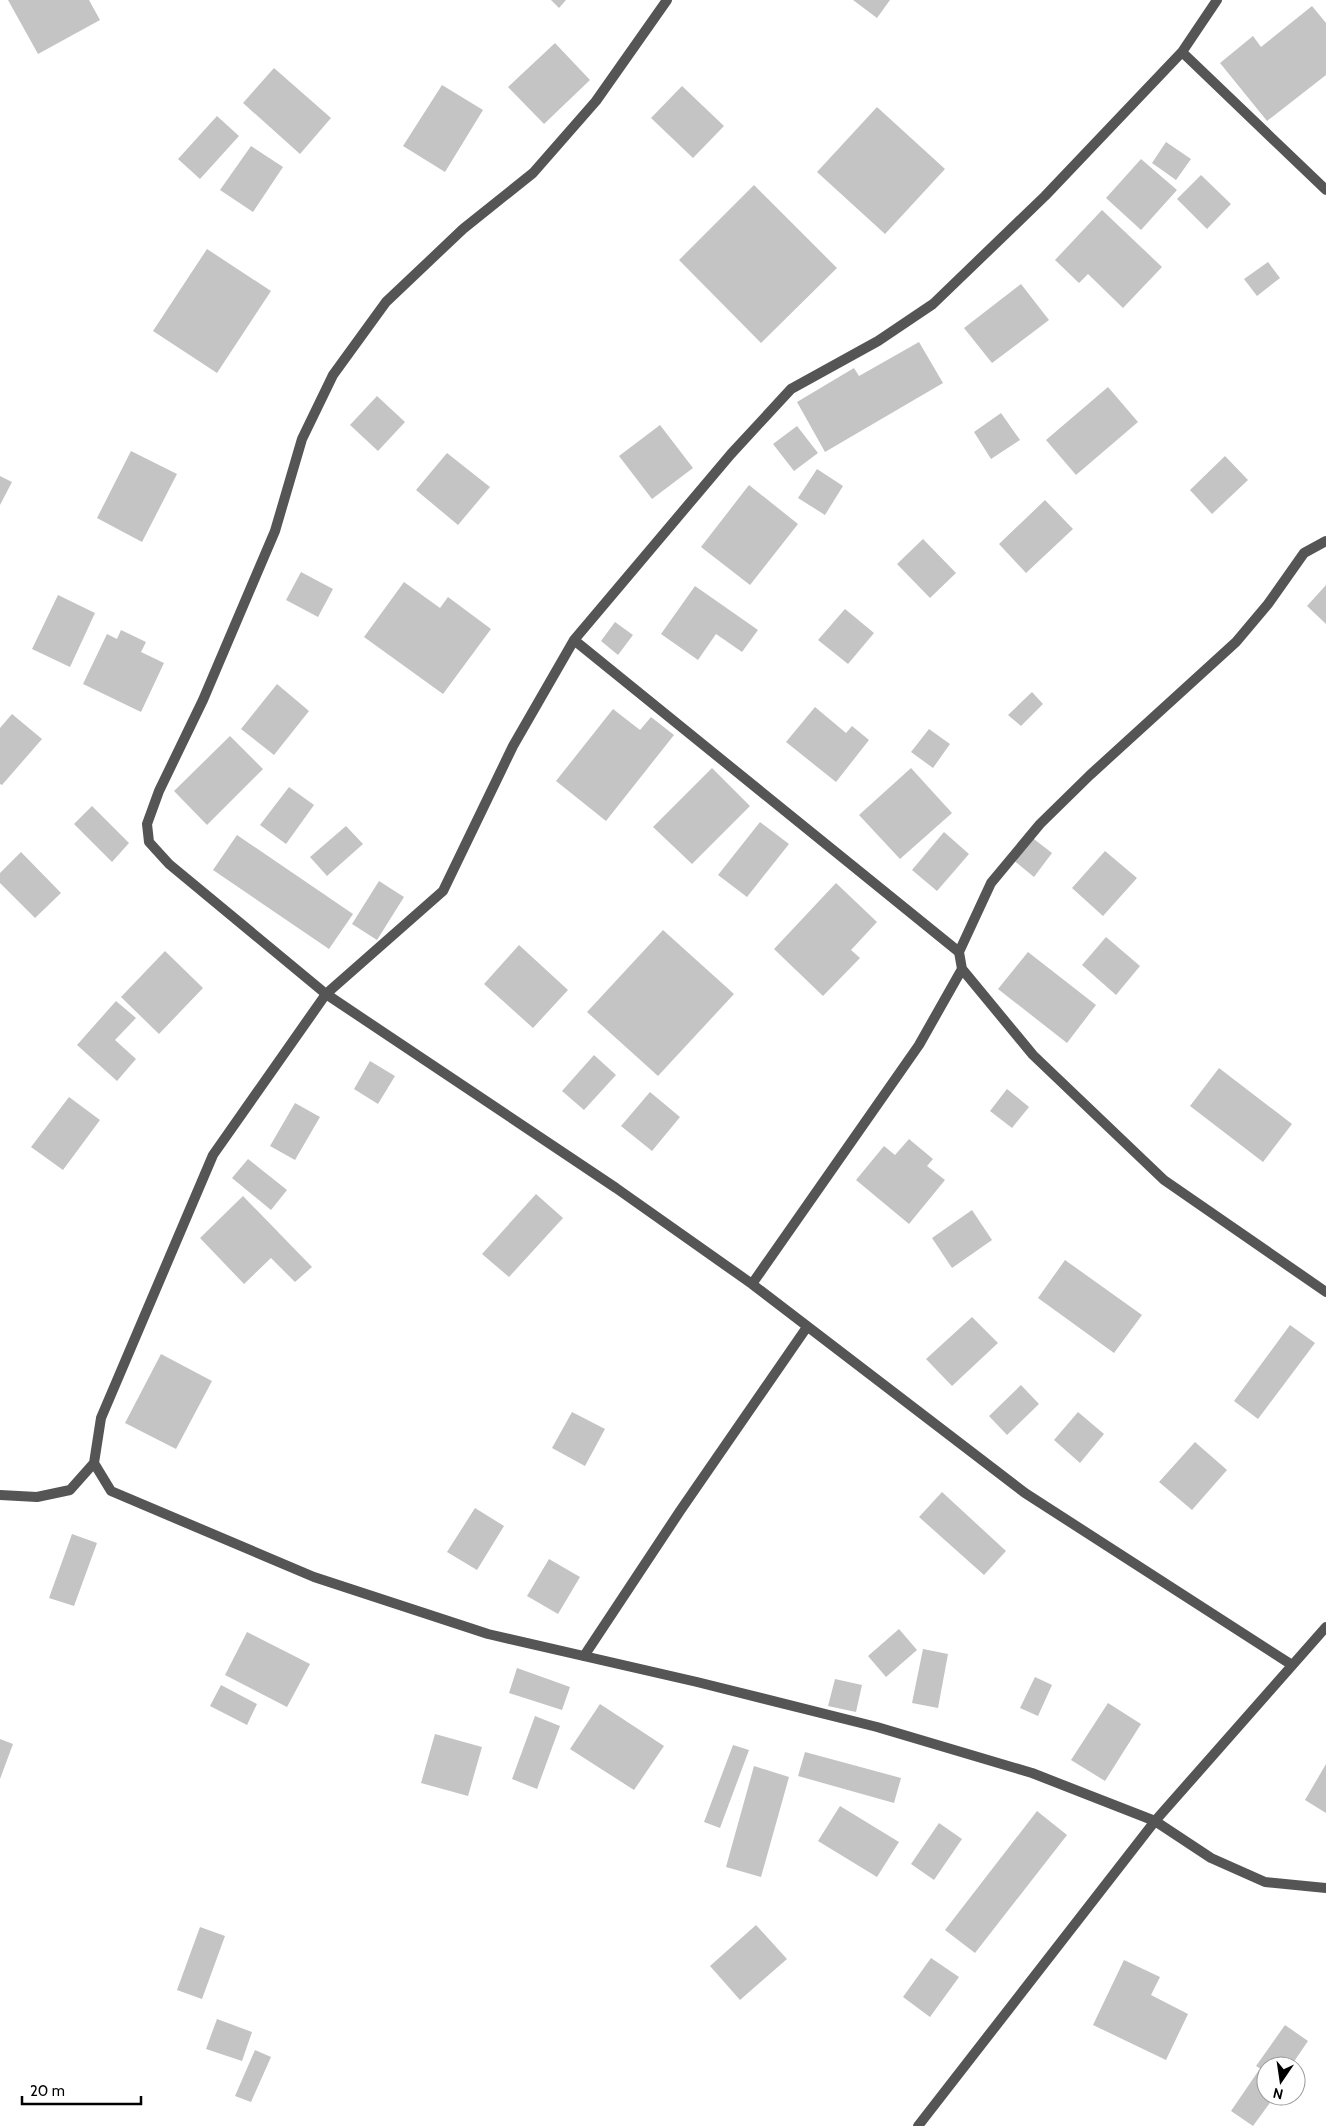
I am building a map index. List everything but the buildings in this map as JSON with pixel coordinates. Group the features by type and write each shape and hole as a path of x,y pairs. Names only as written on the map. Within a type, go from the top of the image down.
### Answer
{"street":[{"path":"667,0 596,101 533,173 463,229 386,302 333,375 302,439 275,531 203,700 160,791 147,824 149,842 169,864 326,994 608,1183 752,1284 1025,1493 1292,1665"},
{"path":"0,1494 37,1497 70,1490 94,1463 101,1418 213,1156 326,994 442,890 512,746 574,640 731,454 791,389 878,341 933,304 1045,196 1182,52 1217,0"},
{"path":"1182,52 1326,190"},
{"path":"1326,541 1304,553 1268,604 1236,642 1090,775 1040,824 991,883 959,952 962,969 1033,1055 1164,1180 1326,1292"},
{"path":"574,640 959,952"},
{"path":"752,1284 920,1045 962,969"},
{"path":"584,1656 680,1511 807,1327"},
{"path":"94,1463 111,1491 314,1578 488,1634 877,1727 1032,1773 1155,1821 1211,1858 1266,1882 1326,1888"},
{"path":"918,2126 1155,1821 1326,1627"}]}
